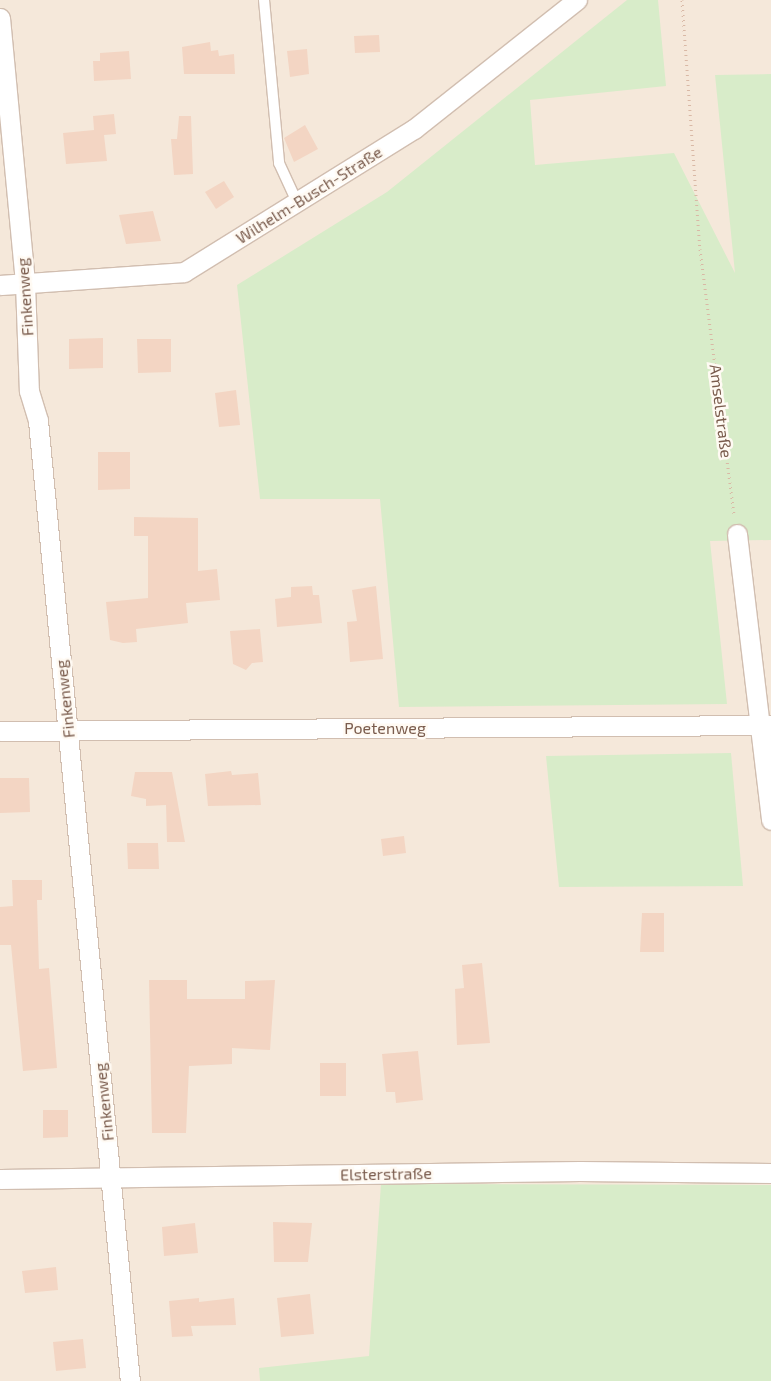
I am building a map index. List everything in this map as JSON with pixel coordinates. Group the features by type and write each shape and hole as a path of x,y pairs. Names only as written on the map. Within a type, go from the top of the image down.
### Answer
{"street":[{"name":"Wilhelm-Busch-Straße","path":"0,285 184,272 414,130 577,0"},
{"name":"Finkenweg","path":"0,18 25,284 30,391 38,421 130,1381"},
{"path":"737,534 765,725 771,820"},
{"name":"Poetenweg","path":"0,731 765,725"},
{"name":"Elsterstraße","path":"0,1179 580,1170 771,1173"}],"lane":[{"path":"264,0 278,163 297,202"}],"path":[{"name":"Amselstraße","path":"682,0 700,249 737,534"}],"shaded area":[{"path":"0,0 771,0 771,1381 0,1381"}],"green space":[{"path":"627,0 658,0 666,86 530,100 535,165 674,153 735,273 715,75 771,74 771,540 710,541 727,704 399,707 380,499 260,499 237,285 387,192"},
{"path":"731,753 743,886 559,887 546,756"},
{"path":"381,1184 771,1185 771,1381 260,1381 259,1368 369,1356"}],"building":[{"path":"379,35 380,52 355,53 354,36"},
{"path":"210,42 211,51 218,50 219,56 234,54 235,74 184,74 182,47"},
{"path":"307,49 309,74 290,77 287,51"},
{"path":"129,51 131,79 94,81 93,61 100,61 100,53"},
{"path":"114,114 116,134 104,135 107,161 66,164 63,133 94,130 93,116"},
{"path":"179,116 191,116 193,174 174,175 171,139 177,139"},
{"path":"305,125 318,149 294,162 284,138"},
{"path":"224,181 234,197 216,209 205,192"},
{"path":"153,211 161,241 126,244 119,215"},
{"path":"103,338 103,368 69,369 69,339"},
{"path":"137,339 171,339 171,372 138,373"},
{"path":"236,390 240,425 219,427 215,393"},
{"path":"98,452 130,452 130,489 98,490"},
{"path":"134,517 198,518 198,571 217,569 220,600 186,603 188,623 136,629 137,642 123,643 110,640 106,602 148,598 148,536 134,536"},
{"path":"312,586 313,595 319,595 322,623 277,627 275,599 291,597 291,587"},
{"path":"376,586 383,659 350,662 347,622 357,621 352,590"},
{"path":"260,629 263,662 252,663 246,670 233,664 230,631"},
{"path":"231,771 232,775 258,773 261,805 208,806 205,774"},
{"path":"135,772 172,772 185,842 167,842 166,805 146,806 146,799 131,796"},
{"path":"0,778 29,778 30,812 0,813"},
{"path":"404,836 406,853 383,856 381,839"},
{"path":"127,843 158,843 159,869 128,869"},
{"path":"12,880 42,880 42,900 37,900 39,969 49,968 57,1068 23,1071 11,945 0,945 0,907 13,906"},
{"path":"642,913 664,913 664,952 640,952"},
{"path":"482,963 490,1043 457,1045 455,989 464,988 462,965"},
{"path":"149,980 187,980 187,999 245,999 245,981 275,980 270,1050 232,1048 232,1064 189,1066 186,1133 152,1133"},
{"path":"418,1051 423,1100 396,1103 395,1092 386,1092 382,1054"},
{"path":"320,1063 346,1063 346,1096 320,1096"},
{"path":"43,1110 68,1110 68,1137 43,1138"},
{"path":"273,1222 312,1223 308,1262 274,1262"},
{"path":"195,1223 198,1253 164,1256 162,1227"},
{"path":"56,1267 58,1290 25,1293 22,1271"},
{"path":"310,1294 314,1334 281,1337 277,1298"},
{"path":"199,1298 199,1302 234,1298 236,1325 191,1326 193,1336 172,1337 169,1301"},
{"path":"83,1339 86,1368 56,1371 53,1342"}]}
